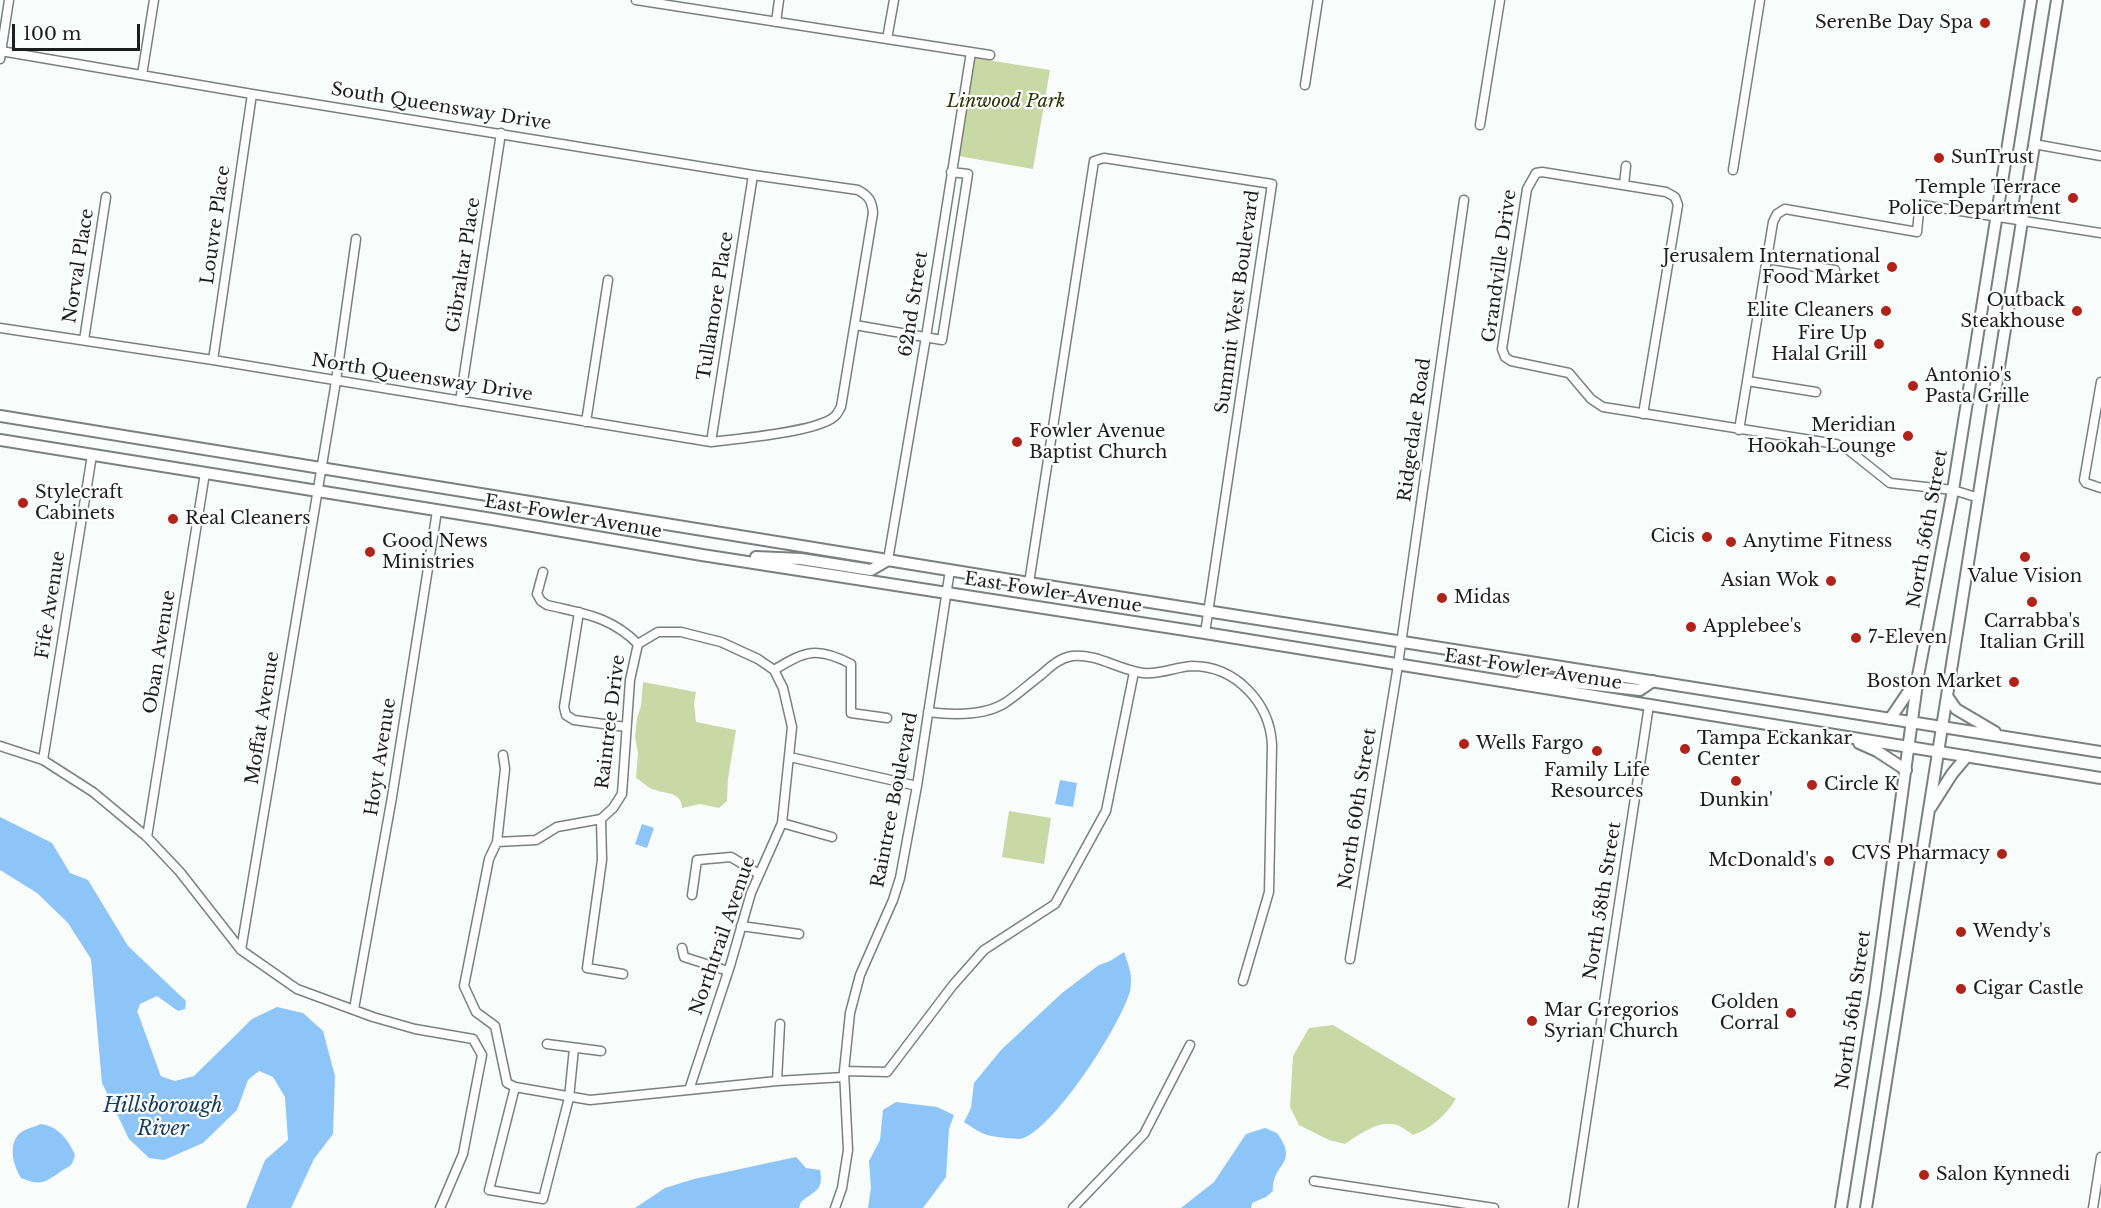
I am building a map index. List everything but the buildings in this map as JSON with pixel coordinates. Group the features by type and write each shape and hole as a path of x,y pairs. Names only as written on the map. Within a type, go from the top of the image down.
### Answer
{"main road":[{"name":"North 56th Street","path":"1841,1208 1875,993 1918,676 1953,490 2031,0"},
{"path":"1866,1208 2057,0"},
{"name":"East Fowler Avenue","path":"0,416 1209,612 2101,752"},
{"name":"East Fowler Avenue","path":"0,440 702,555 1205,633 2101,778"},
{"path":"702,555 801,559 871,570 888,560"},
{"path":"1890,720 1918,676"},
{"path":"1518,684 1526,677 1640,690 1653,681"},
{"path":"1947,696 1956,709 2003,736"},
{"path":"1848,738 1877,751 1906,770"},
{"path":"1928,813 1952,774 1967,756"}],"street":[{"path":"1,55 9,0"},
{"path":"142,75 154,0"},
{"path":"636,0 990,55"},
{"path":"776,22 779,0"},
{"path":"887,39 894,0"},
{"path":"1305,85 1317,0"},
{"path":"1480,125 1500,0"},
{"path":"1733,170 1760,0"},
{"name":"62nd Street","path":"888,560 971,52"},
{"name":"South Queensway Drive","path":"1,55 142,75 753,175 858,190 867,194 872,202 873,213 855,325"},
{"name":"Louvre Place","path":"213,360 252,94"},
{"name":"Gibraltar Place","path":"460,401 501,133"},
{"path":"2034,144 2101,156"},
{"name":"Summit West Boulevard","path":"1029,583 1094,161 1104,158 1115,159 1272,184 1205,633"},
{"path":"1624,185 1626,166"},
{"path":"855,325 942,340 968,174 951,172"},
{"name":"Grandville Drive","path":"1643,414 1678,205 1675,197 1666,192 1542,172 1536,173 1527,189 1502,349 1505,357 1511,361 1569,373 1591,399 1603,407 1643,414 1739,430 1836,444 1846,448 1890,483 1953,490 1979,498"},
{"name":"Tullamore Place","path":"711,442 753,175"},
{"name":"Norval Place","path":"84,340 106,197"},
{"name":"Ridgedale Road","path":"1398,665 1464,200"},
{"path":"1739,430 1773,222 1777,214 1785,209 1917,232 1922,205 2101,233"},
{"name":"Moffat Avenue","path":"241,950 336,381 356,239"},
{"path":"1767,259 1835,270"},
{"path":"586,422 608,280"},
{"name":"North Queensway Drive","path":"0,328 213,360 711,442 769,435 822,424 836,416 841,407 855,325"},
{"path":"1747,381 1816,392"},
{"path":"2101,382 2084,480 2085,483 2101,488"},
{"name":"Fife Avenue","path":"43,760 93,455"},
{"name":"Oban Avenue","path":"147,837 205,473"},
{"name":"Hoyt Avenue","path":"354,1009 392,797 437,511"},
{"name":"Raintree Boulevard","path":"835,1208 842,1188 848,1150 844,1074 849,1022 860,975 900,878 917,786 950,570"},
{"path":"543,572 537,594 541,601 547,605 609,621 625,631 638,644"},
{"path":"579,612 564,707 566,715 574,720 626,727"},
{"name":"Raintree Drive","path":"601,819 613,808 622,794 630,680 638,644 658,632 681,632 721,642 758,659 774,670"},
{"path":"887,718 851,713 851,664 835,656 810,652 774,670 783,688 792,727 790,757 917,786"},
{"path":"928,712 979,712 1004,704 1059,660 1072,656 1091,657 1134,672 1153,673 1196,666 1222,672 1248,690 1257,698 1267,716 1272,745 1270,882 1243,981"},
{"name":"North 60th Street","path":"1350,959 1398,665"},
{"path":"502,755 505,769 497,842 489,859 464,986 476,1012 495,1026 507,1083 515,1087 590,1100 777,1080 887,1072 953,985 984,950 1055,904 1106,811 1134,672"},
{"name":"North 58th Street","path":"1573,1208 1649,705"},
{"path":"0,746 43,760 93,792 147,837 180,872 241,950 297,989 373,1017 415,1029 473,1039 482,1054 463,1154 440,1208"},
{"name":"Northtrail Avenue","path":"689,1090 759,874 782,823 790,757"},
{"path":"497,842 536,840 557,827 601,819 602,860 587,968 623,974"},
{"path":"782,823 832,837"},
{"path":"692,894 697,860 731,857 759,874"},
{"path":"741,926 799,934"},
{"path":"682,948 684,957 728,971"},
{"path":"777,1080 780,1024"},
{"path":"547,1044 602,1051"},
{"path":"1073,1208 1144,1134 1190,1045"},
{"path":"515,1087 489,1190 543,1199 569,1098 574,1047"},
{"path":"2093,1208 2101,1156"},
{"path":"1314,1181 1438,1204 1494,1208"}],"green space":[{"name":"Linwood Park","path":"975,58 1050,70 1033,169 958,156"},
{"path":"643,682 696,692 694,703 696,722 736,730 727,801 719,808 700,804 682,808 679,799 675,796 652,789 636,778 638,753 635,737"},
{"path":"1009,811 1051,818 1044,864 1002,857"},
{"path":"1333,1025 1456,1099 1438,1121 1413,1135 1397,1125 1385,1124 1367,1130 1345,1144 1329,1140 1299,1125 1290,1107 1293,1056 1309,1028"}],"water":[{"path":"1060,780 1077,783 1073,807 1055,804"},
{"name":"Hillsborough River","path":"0,817 52,843 70,873 88,880 128,946 186,1001 185,1009 178,1011 157,996 140,1004 135,1018 144,1071 175,1081 194,1076 252,1019 277,1007 303,1013 323,1031 335,1076 333,1134 314,1159 291,1208 246,1208 265,1160 288,1140 285,1097 273,1077 259,1071 248,1080 237,1110 203,1143 164,1160 149,1158 129,1139 102,1083 91,959 68,923 37,893 0,870"},
{"path":"642,824 654,828 647,848 635,844"},
{"path":"1124,952 1131,981 1124,1006 1114,1027 1084,1075 1050,1118 1034,1132 1020,1139 988,1135 964,1122 971,1108 974,1083 1001,1050 1062,993 1099,965"},
{"path":"896,1102 937,1107 954,1115 949,1129 946,1177 923,1208 868,1208 871,1188 869,1161 880,1140 883,1110"},
{"path":"41,1124 53,1128 62,1135 75,1155 70,1166 46,1181 38,1183 21,1178 14,1163 13,1146 20,1133"},
{"path":"1265,1128 1277,1133 1286,1151 1286,1158 1276,1174 1273,1191 1252,1203 1251,1208 1181,1208 1214,1182 1246,1134"},
{"path":"796,1157 806,1168 820,1170 821,1177 817,1189 801,1202 799,1208 635,1208 665,1188 694,1179"}],"waterway":[{"name":"Hillsborough River","path":"131,1016 155,1082 165,1086"}],"place":[{"name":"SerenBe Day Spa","path":"1985,23"},
{"name":"SunTrust","path":"1939,158"},
{"name":"Temple Terrace Police Department","path":"2073,198"},
{"name":"Jerusalem International Food Market","path":"1892,267"},
{"name":"Elite Cleaners","path":"1886,311"},
{"name":"Outback Steakhouse","path":"2077,311"},
{"name":"Fire Up Halal Grill","path":"1879,344"},
{"name":"Antonio's Pasta Grille","path":"1913,386"},
{"name":"Meridian Hookah Lounge","path":"1908,436"},
{"name":"Fowler Avenue Baptist Church","path":"1017,442"},
{"name":"Stylecraft Cabinets","path":"23,503"},
{"name":"Real Cleaners","path":"173,519"},
{"name":"Cicis","path":"1707,537"},
{"name":"Anytime Fitness","path":"1731,542"},
{"name":"Good News Ministries","path":"370,552"},
{"name":"Value Vision","path":"2025,557"},
{"name":"Asian Wok","path":"1831,581"},
{"name":"Midas","path":"1442,598"},
{"name":"Carrabba's Italian Grill","path":"2032,602"},
{"name":"Applebee's","path":"1691,627"},
{"name":"7-Eleven","path":"1856,638"},
{"name":"Boston Market","path":"2014,682"},
{"name":"Wells Fargo","path":"1464,744"},
{"name":"Tampa Eckankar Center","path":"1685,749"},
{"name":"Family Life Resources","path":"1597,751"},
{"name":"Dunkin'","path":"1736,781"},
{"name":"Circle K","path":"1812,785"},
{"name":"CVS Pharmacy","path":"2002,854"},
{"name":"McDonald's","path":"1829,861"},
{"name":"Wendy's","path":"1961,932"},
{"name":"Cigar Castle","path":"1961,989"},
{"name":"Golden Corral","path":"1791,1013"},
{"name":"Mar Gregorios Syrian Church","path":"1532,1021"},
{"name":"Salon Kynnedi","path":"1924,1175"}]}
